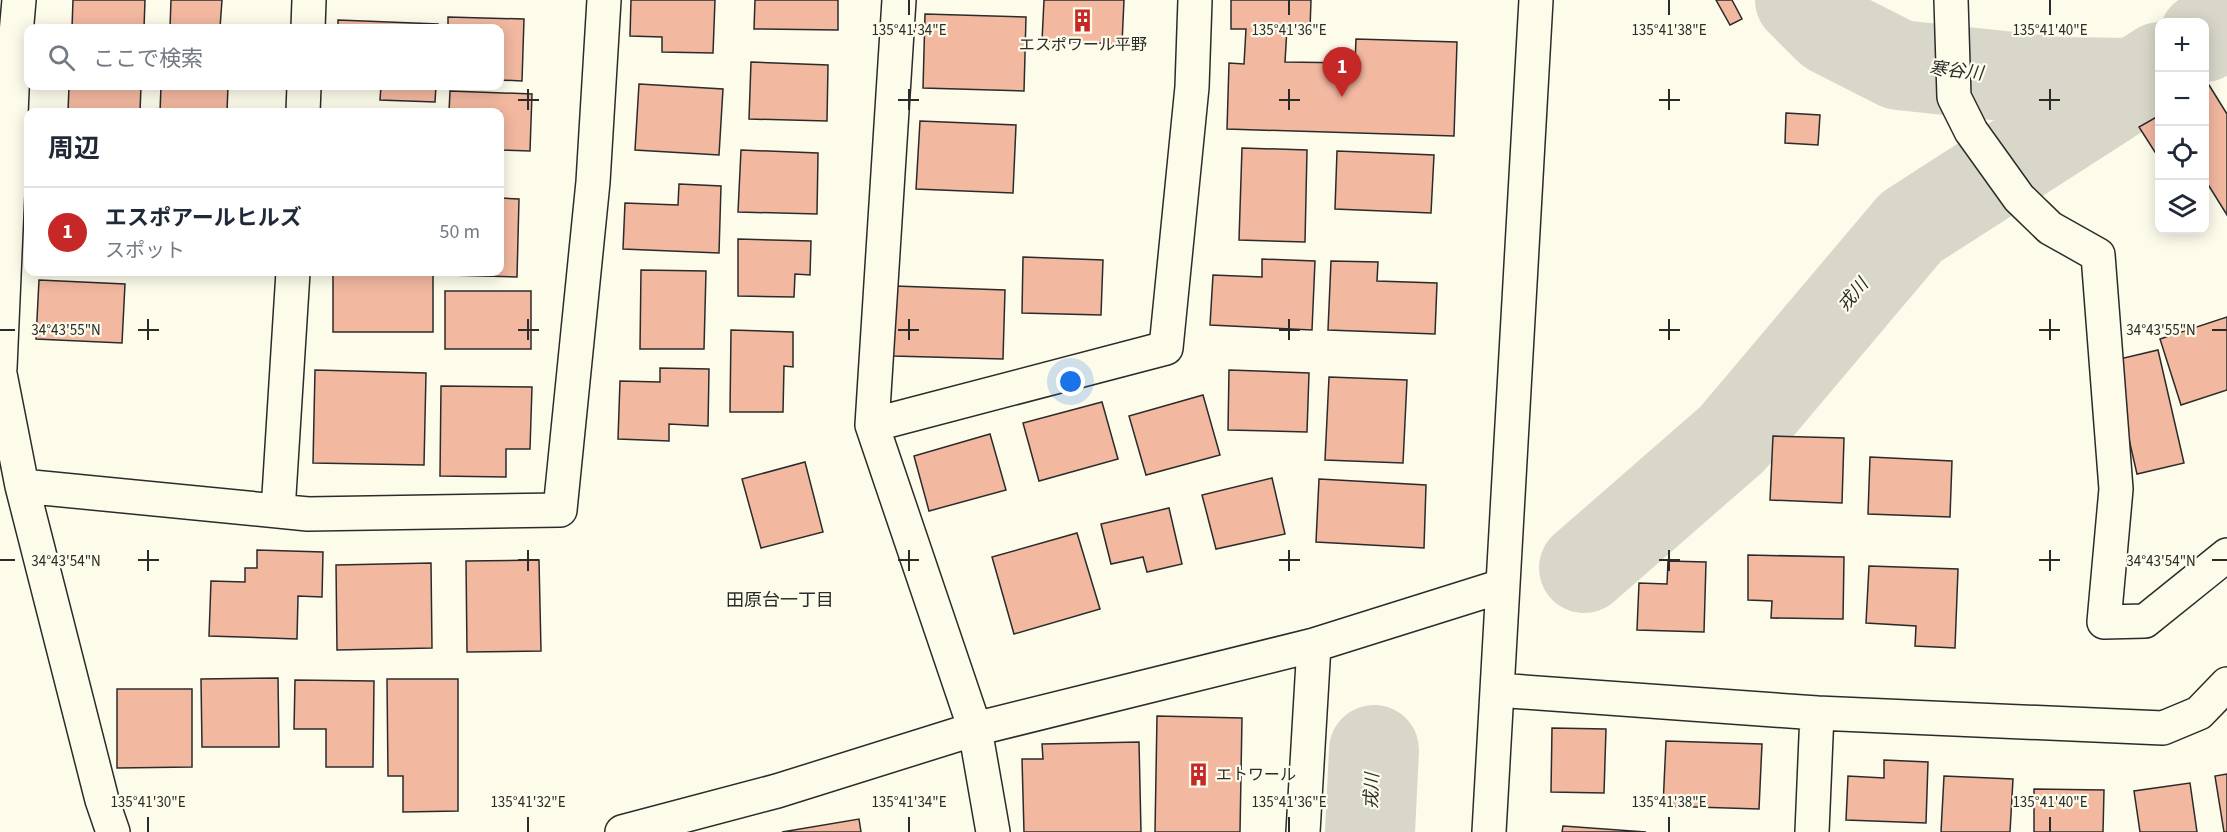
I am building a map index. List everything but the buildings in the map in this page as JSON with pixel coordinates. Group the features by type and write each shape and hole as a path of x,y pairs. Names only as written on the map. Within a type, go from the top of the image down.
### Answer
{"street":[{"path":"0,368 4,171 19,0"},
{"path":"308,24 309,0"},
{"path":"22,486 308,514 560,510 593,182 604,0"},
{"path":"900,0 872,425 975,729 993,832"},
{"path":"872,425 1166,348 1192,87 1196,0"},
{"path":"1489,832 1536,0"},
{"path":"1952,1 1954,97 1971,131 2019,198 2050,228 2098,255 2116,489 2104,622 2145,621 2227,555"},
{"path":"303,108 304,90"},
{"path":"278,511 293,276"},
{"path":"0,374 22,486 102,800 113,832"},
{"path":"622,832 777,791 975,729 1314,645 1503,586"},
{"path":"1303,832 1314,645"},
{"path":"1497,690 1817,713 2163,728 2199,713 2227,684"},
{"path":"1812,832 1817,713"}],"waterway":[{"name":"寒谷川","path":"1800,0 1830,30 1899,65 2059,82 2132,83"},
{"name":"戎川","path":"2209,33 2227,20"},
{"name":"戎川","path":"1584,568 1732,439 1911,227 2155,70"},
{"name":"戎川","path":"1370,832 1374,750"}],"place":[{"name":"エスポワール平野","path":"1083,20"},
{"name":"エスポアールヒルズ","path":"1342,97"},
{"name":"エトワール","path":"1198,775"}],"district":[{"name":"田原台一丁目","path":"780,600"}]}
